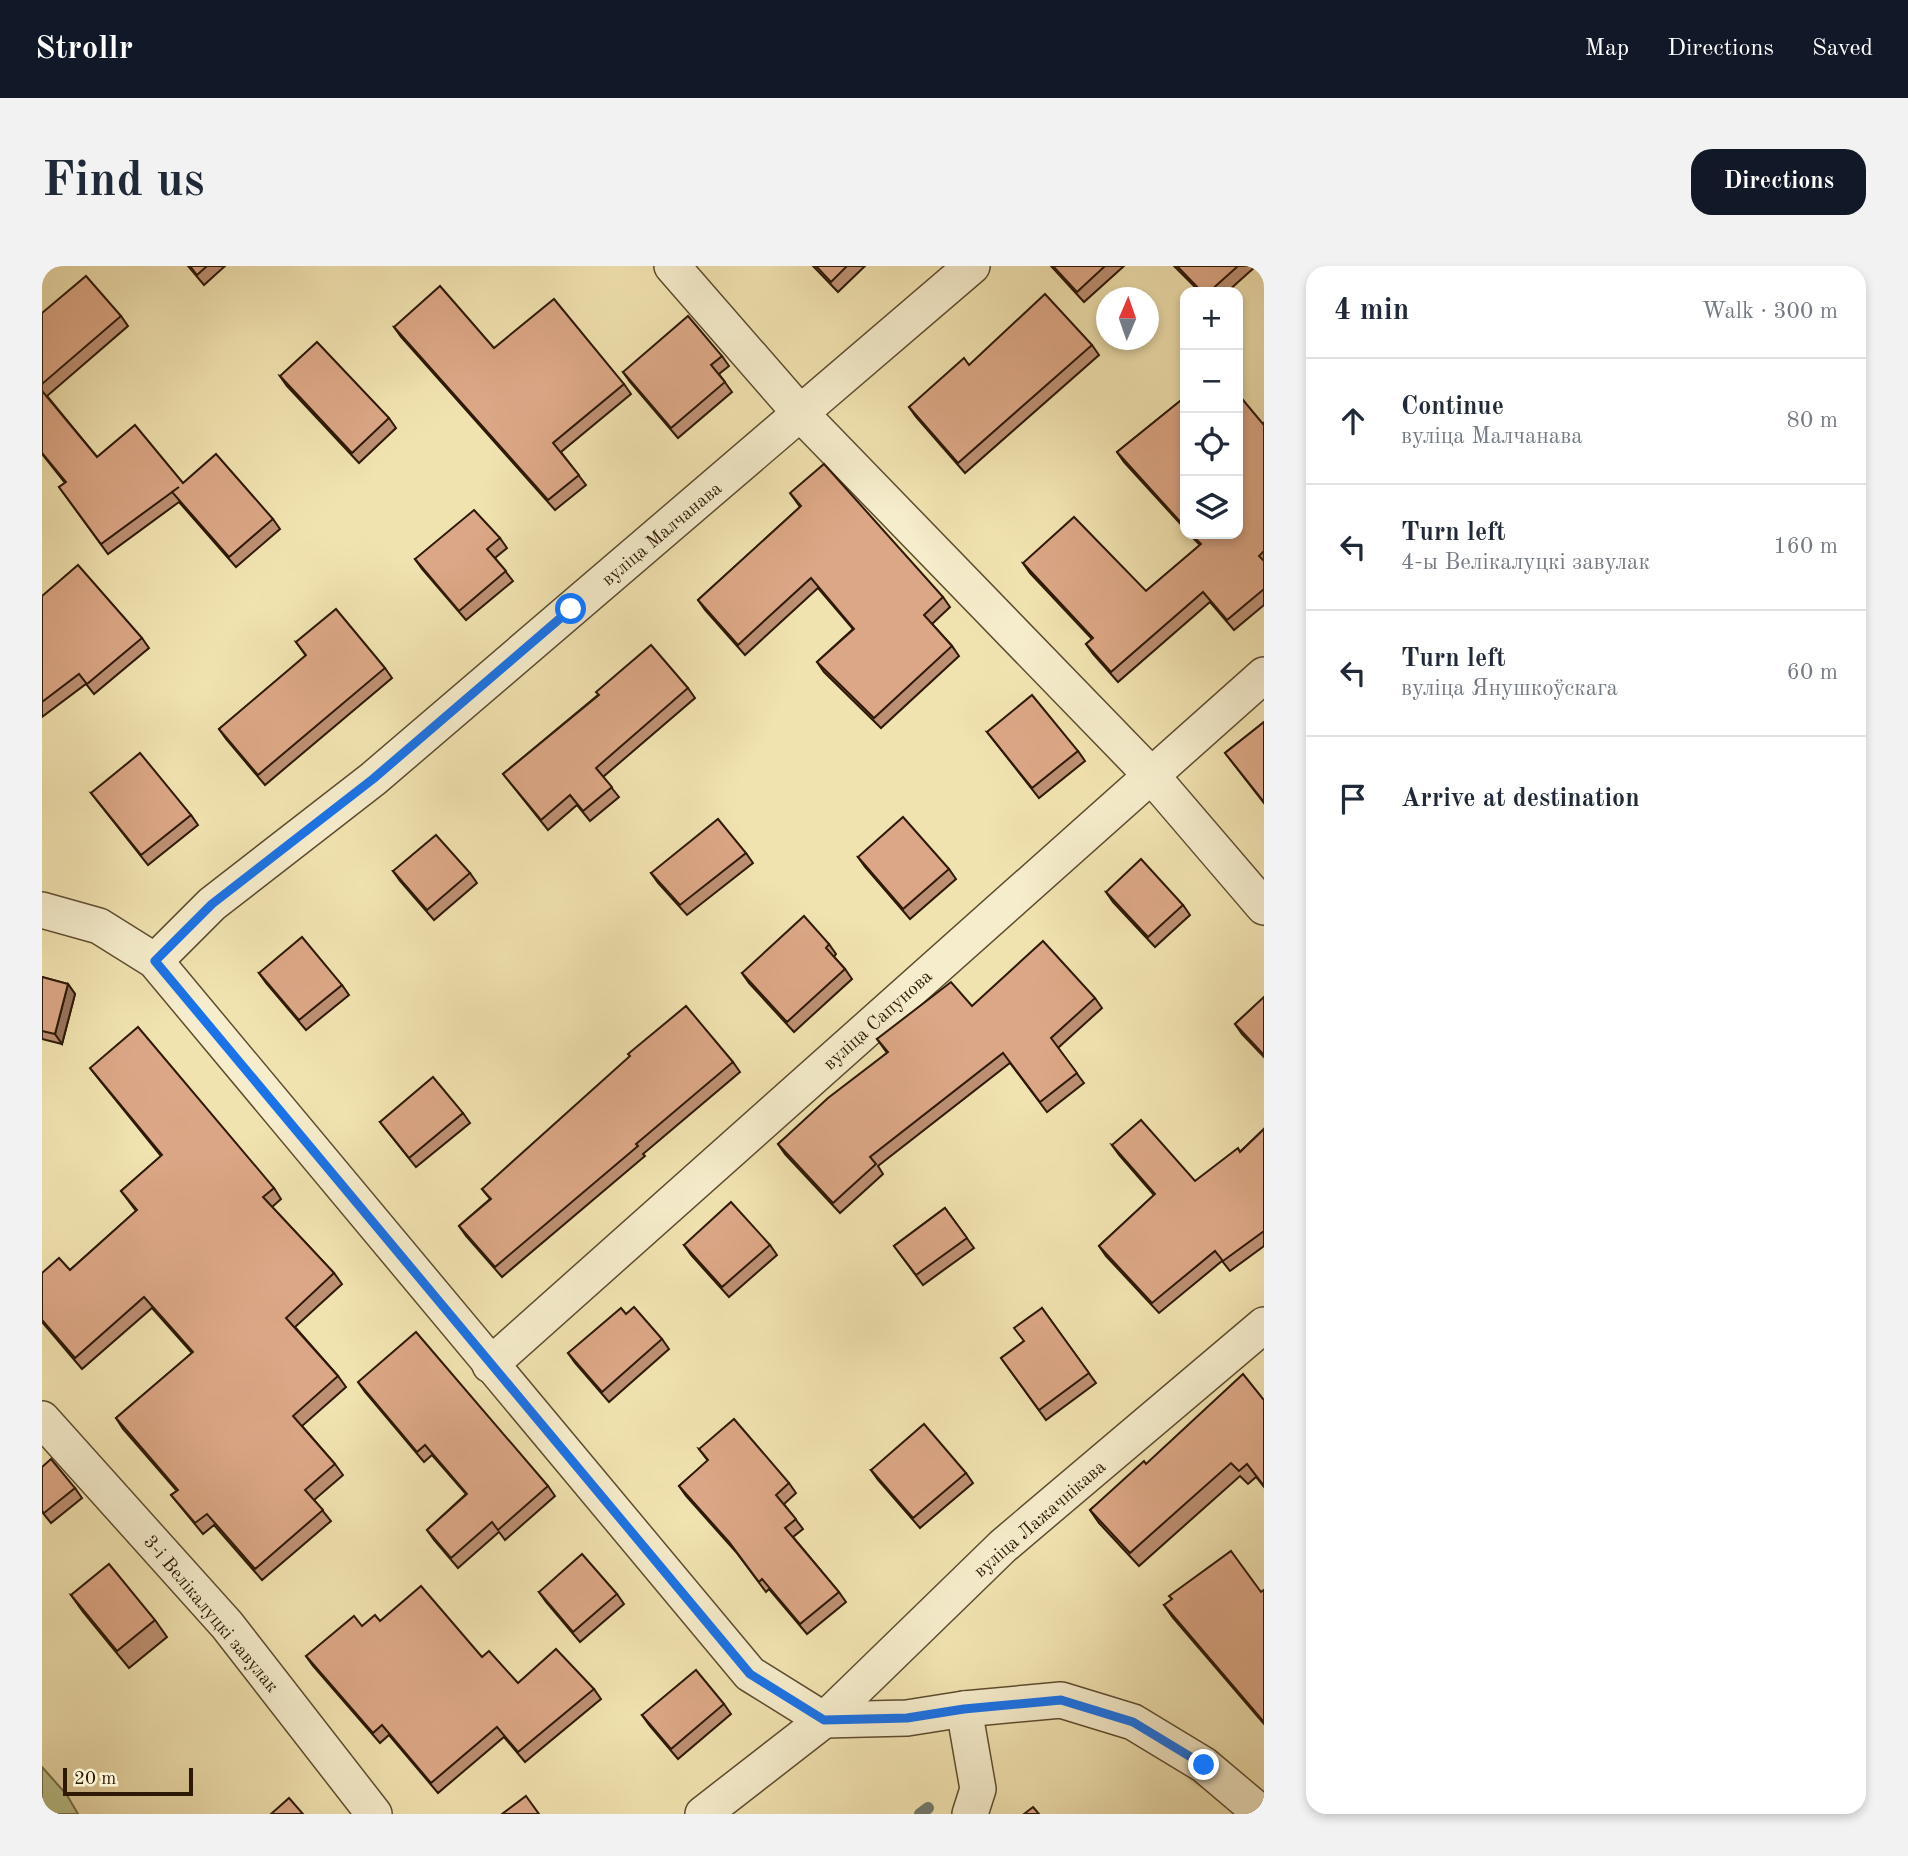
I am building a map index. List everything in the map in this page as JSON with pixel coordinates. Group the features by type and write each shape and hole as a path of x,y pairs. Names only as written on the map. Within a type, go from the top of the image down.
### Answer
{"street":[{"path":"671,266 800,414 1150,774 1264,907"},
{"name":"вуліца Малчанава","path":"155,961 212,904 373,779 972,266"},
{"name":"вуліца Сапунова","path":"490,1366 1264,675"},
{"path":"42,910 99,926 155,961 490,1366 750,1674 824,1720 907,1718 964,1709 1061,1700 1133,1722 1204,1765 1262,1814"},
{"name":"вуліца Лажачнікава","path":"703,1814 824,1720 1003,1546 1264,1325"},
{"name":"3-і Велікалуцкі завулак","path":"42,1419 227,1625 374,1814"},
{"path":"964,1709 978,1789 970,1814"}],"green space":[{"path":"42,1767 67,1795 78,1814 42,1814"}],"building":[{"path":"190,266 207,266 197,275"},
{"path":"816,266 847,266 831,282"},
{"path":"1053,266 1105,266 1077,292"},
{"path":"1177,266 1238,266 1215,287 1197,287"},
{"path":"86,276 121,316 42,384 42,313"},
{"path":"440,286 494,348 554,299 624,384 553,443 579,475 548,500 394,327"},
{"path":"1045,294 1092,345 958,463 909,407 964,358 969,365"},
{"path":"688,316 722,356 711,365 725,382 671,428 623,372"},
{"path":"317,342 389,418 352,453 280,376"},
{"path":"42,391 97,457 135,425 183,483 216,454 273,519 229,557 172,492 101,544 59,487 66,482 42,453"},
{"path":"1243,400 1264,423 1264,551 1259,556 1264,561 1264,589 1227,620 1203,592 1111,672 1086,644 1093,638 1023,563 1074,517 1146,591 1201,544 1196,539 1243,539"},
{"path":"1180,401 1180,521 1117,452"},
{"path":"824,464 943,597 924,615 952,646 874,718 817,662 854,629 811,578 738,645 698,600 801,506 790,493"},
{"path":"474,510 500,538 487,549 506,571 459,611 415,559"},
{"path":"78,565 142,638 87,684 79,674 42,702 42,596"},
{"path":"336,609 385,668 258,775 219,729 306,655 296,642"},
{"path":"651,645 688,688 596,768 612,787 583,811 570,795 541,820 503,774 599,695 596,692"},
{"path":"1032,695 1078,751 1032,788 987,732"},
{"path":"1264,722 1264,802 1225,753"},
{"path":"140,753 191,815 141,855 91,793"},
{"path":"903,817 949,869 903,909 858,857"},
{"path":"718,819 746,853 680,905 651,873"},
{"path":"436,835 470,873 427,910 393,871"},
{"path":"1141,859 1183,905 1148,937 1106,892"},
{"path":"804,916 829,944 826,948 845,969 787,1022 742,973"},
{"path":"302,937 342,985 299,1020 259,973"},
{"path":"1043,941 1095,998 1051,1038 1077,1073 1040,1102 1003,1053 870,1157 876,1164 833,1203 778,1144 828,1098 888,1052 877,1039 951,982 972,1006"},
{"path":"42,977 68,984 55,1034 42,1031"},
{"path":"1264,997 1264,1055 1235,1024"},
{"path":"686,1006 733,1062 495,1267 459,1226 491,1199 482,1189 630,1056 628,1054"},
{"path":"138,1027 274,1188 263,1197 334,1273 286,1318 338,1376 293,1416 335,1464 305,1490 323,1510 255,1569 207,1514 195,1523 171,1495 178,1490 116,1418 193,1352 144,1297 75,1358 42,1320 42,1273 59,1258 70,1270 137,1210 121,1191 162,1155 90,1068"},
{"path":"433,1077 463,1113 409,1158 380,1122"},
{"path":"1141,1120 1195,1181 1238,1148 1240,1152 1264,1129 1264,1231 1223,1261 1215,1251 1152,1303 1099,1246 1155,1194 1112,1145"},
{"path":"731,1202 770,1245 722,1287 684,1245"},
{"path":"945,1208 967,1238 916,1275 894,1246"},
{"path":"634,1307 662,1339 602,1392 568,1353 621,1308 626,1314"},
{"path":"1042,1308 1089,1373 1039,1410 1001,1358 1024,1341 1014,1328"},
{"path":"416,1332 548,1486 498,1530 492,1522 451,1558 427,1530 467,1494 425,1445 417,1452 358,1382"},
{"path":"1243,1374 1264,1400 1264,1486 1247,1464 1239,1471 1231,1463 1130,1553 1090,1510 1144,1461 1146,1464"},
{"path":"734,1419 789,1483 776,1495 796,1519 785,1528 839,1592 800,1624 762,1579 759,1582 729,1542 679,1486 708,1460 699,1449"},
{"path":"924,1424 966,1473 913,1518 871,1470"},
{"path":"51,1459 75,1488 44,1513 42,1467"},
{"path":"1231,1551 1261,1592 1264,1590 1264,1722 1164,1605 1172,1599 1169,1596"},
{"path":"582,1554 617,1594 573,1632 539,1592"},
{"path":"109,1564 155,1620 117,1651 71,1595"},
{"path":"421,1586 482,1657 489,1651 518,1683 556,1649 594,1689 518,1752 497,1727 431,1783 382,1725 373,1733 306,1656 354,1616 362,1626 375,1615 380,1621"},
{"path":"696,1670 724,1704 671,1749 642,1715"},
{"path":"526,1796 539,1814 502,1814"},
{"path":"289,1798 303,1814 271,1814"},
{"path":"1033,1807 1039,1814 1024,1814"}],"waterway":[{"path":"920,1814 928,1808"}],"route":[{"path":"571,609 373,779 212,904 155,961 490,1366 750,1674 824,1720 907,1718 964,1709 1061,1700 1133,1722 1204,1765"}]}
